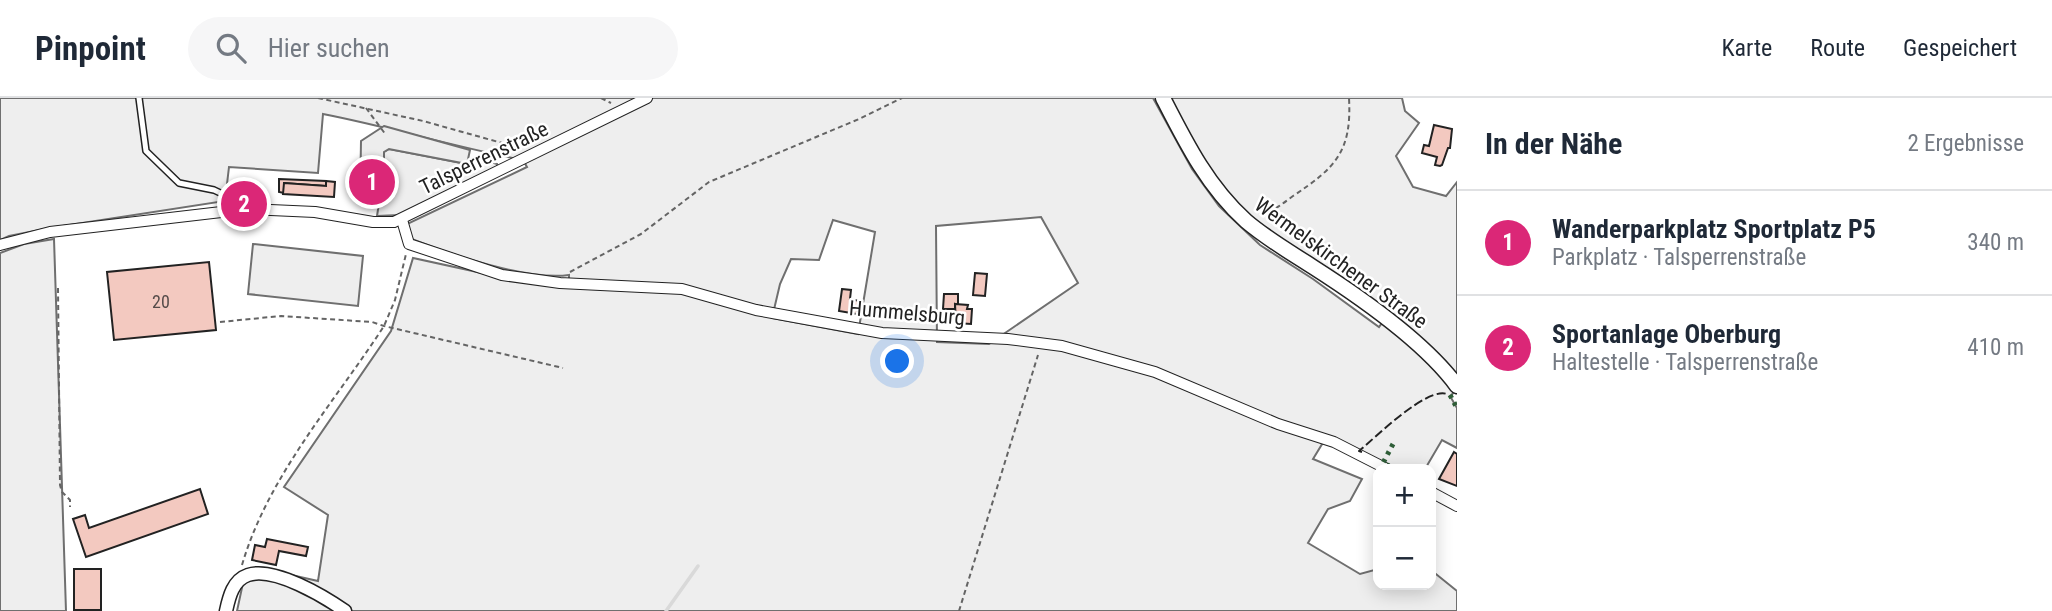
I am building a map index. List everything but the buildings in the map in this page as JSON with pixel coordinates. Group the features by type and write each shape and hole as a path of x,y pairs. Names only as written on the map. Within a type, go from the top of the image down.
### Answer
{"main road":[{"name":"Wermelskirchener Straße","path":"1163,98 1207,177 1240,216 1404,333 1437,362 1457,386"}],"street":[{"name":"Talsperrenstraße","path":"0,245 50,232 247,209 315,212 378,222 401,220 647,98"},
{"path":"401,220 409,244"},
{"name":"Hummelsburg","path":"409,244 487,272 560,283 682,289 756,310 882,333 1042,342 1141,367 1278,424 1334,442 1378,464"},
{"path":"1436,495 1457,506"},
{"path":"226,611 237,583 251,574 269,575 317,593 345,611"}],"lane":[{"path":"139,98 146,151 180,183 224,194 247,209"}],"path":[{"path":"318,98 502,143 513,148 523,160"},
{"path":"560,283 570,272 641,234 709,182 902,98"},
{"path":"1240,216 1272,211 1334,164 1346,135 1349,98"},
{"path":"365,108 386,135"},
{"path":"237,583 255,527 274,490 384,327 395,300 409,244"},
{"path":"58,288 60,485 62,492 70,500 70,507"},
{"path":"220,322 281,316 372,322 563,368"},
{"path":"959,611 1042,342"}],"shaded area":[{"path":"0,98 1153,98 1192,169 1219,206 1260,245 1379,327 1389,313 1250,218 1203,163 1168,98 1402,98 1405,111 1419,123 1396,156 1413,187 1446,196 1457,182 1457,390 1450,396 1457,408 1457,448 1442,440 1428,464 1384,464 1359,451 1324,441 1313,459 1362,479 1350,501 1328,509 1308,543 1360,574 1373,570 1373,590 1436,590 1436,574 1457,591 1457,611 237,611 246,569 278,572 318,581 328,515 284,487 391,331 413,258 514,280 569,287 569,275 552,276 511,270 409,238 407,224 527,167 523,160 323,114 318,173 229,167 225,201 9,236 0,240","holes":["1041,217 1078,283 989,344 937,342 936,226","833,220 875,232 858,334 772,318 780,284 791,259 819,260"]},
{"path":"384,126 470,150 467,164 389,149 384,152 384,203 360,201 361,141"},
{"path":"389,149 467,164 468,161 479,158 497,164 497,168 399,215 377,216 379,203 384,203 384,152"},
{"path":"54,239 66,611 0,611 0,253 24,244"},
{"path":"253,244 363,256 358,306 248,294"}],"waterway":[{"path":"666,611 698,566"}],"hedge":[{"path":"1450,395 1457,408"},
{"path":"1385,464 1383,463 1393,444"}],"fence":[{"path":"1362,452 1359,451 1414,405 1438,394 1447,394"}],"place":[{"name":"Wanderparkplatz Sportplatz P5","path":"372,182"},
{"name":"Sportanlage Oberburg","path":"244,204"}]}
